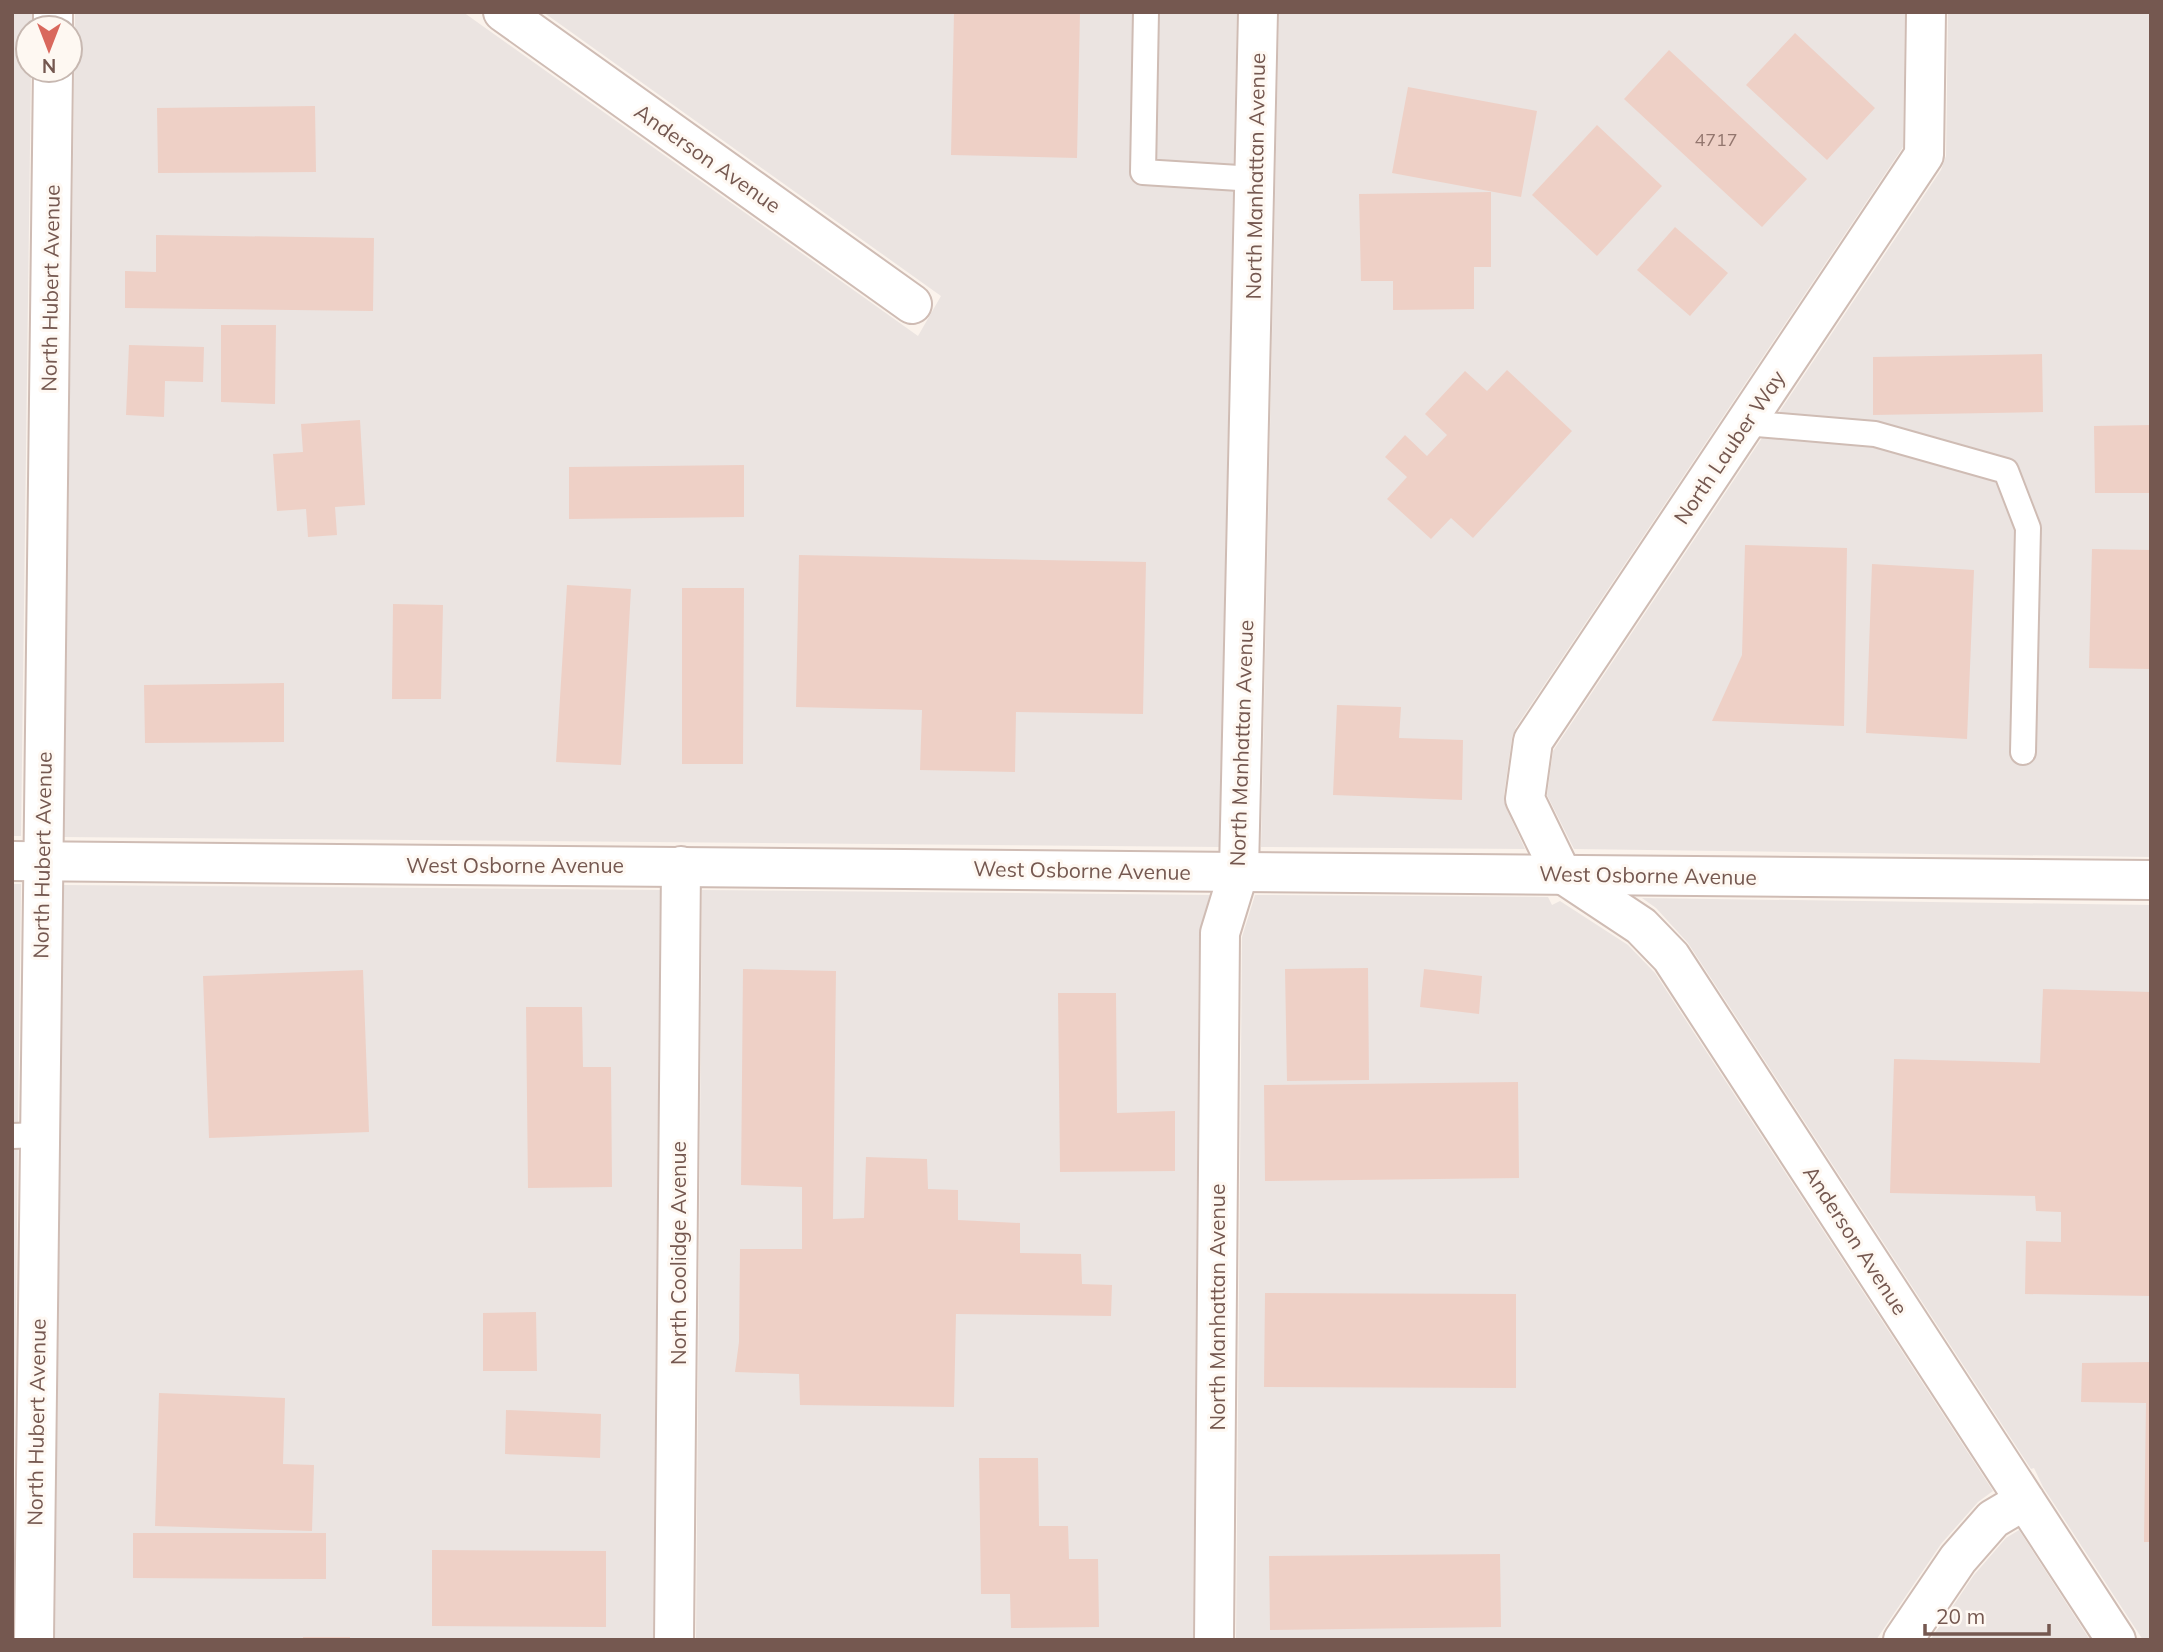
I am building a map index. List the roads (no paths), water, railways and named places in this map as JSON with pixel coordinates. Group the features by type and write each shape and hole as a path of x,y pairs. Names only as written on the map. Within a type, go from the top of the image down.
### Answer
{"street":[{"name":"Anderson Avenue","path":"503,12 912,303"},
{"name":"North Manhattan Avenue","path":"1214,1640 1220,933 1239,871 1258,12"},
{"name":"North Lauber Way","path":"1561,873 1525,799 1533,741 1924,155 1926,12"},
{"name":"North Hubert Avenue","path":"34,1640 26,1136 27,861 53,84"},
{"name":"West Osborne Avenue","path":"27,861 2151,880"},
{"name":"North Coolidge Avenue","path":"674,1640 681,866"},
{"name":"Anderson Avenue","path":"1561,873 1641,926 1671,957 2116,1640"},
{"path":"1903,1640 1958,1559 1993,1519 2025,1500"}],"lane":[{"path":"1146,12 1143,172 1255,179"},
{"path":"1745,423 1875,434 2006,471 2028,528 2023,752"}]}
